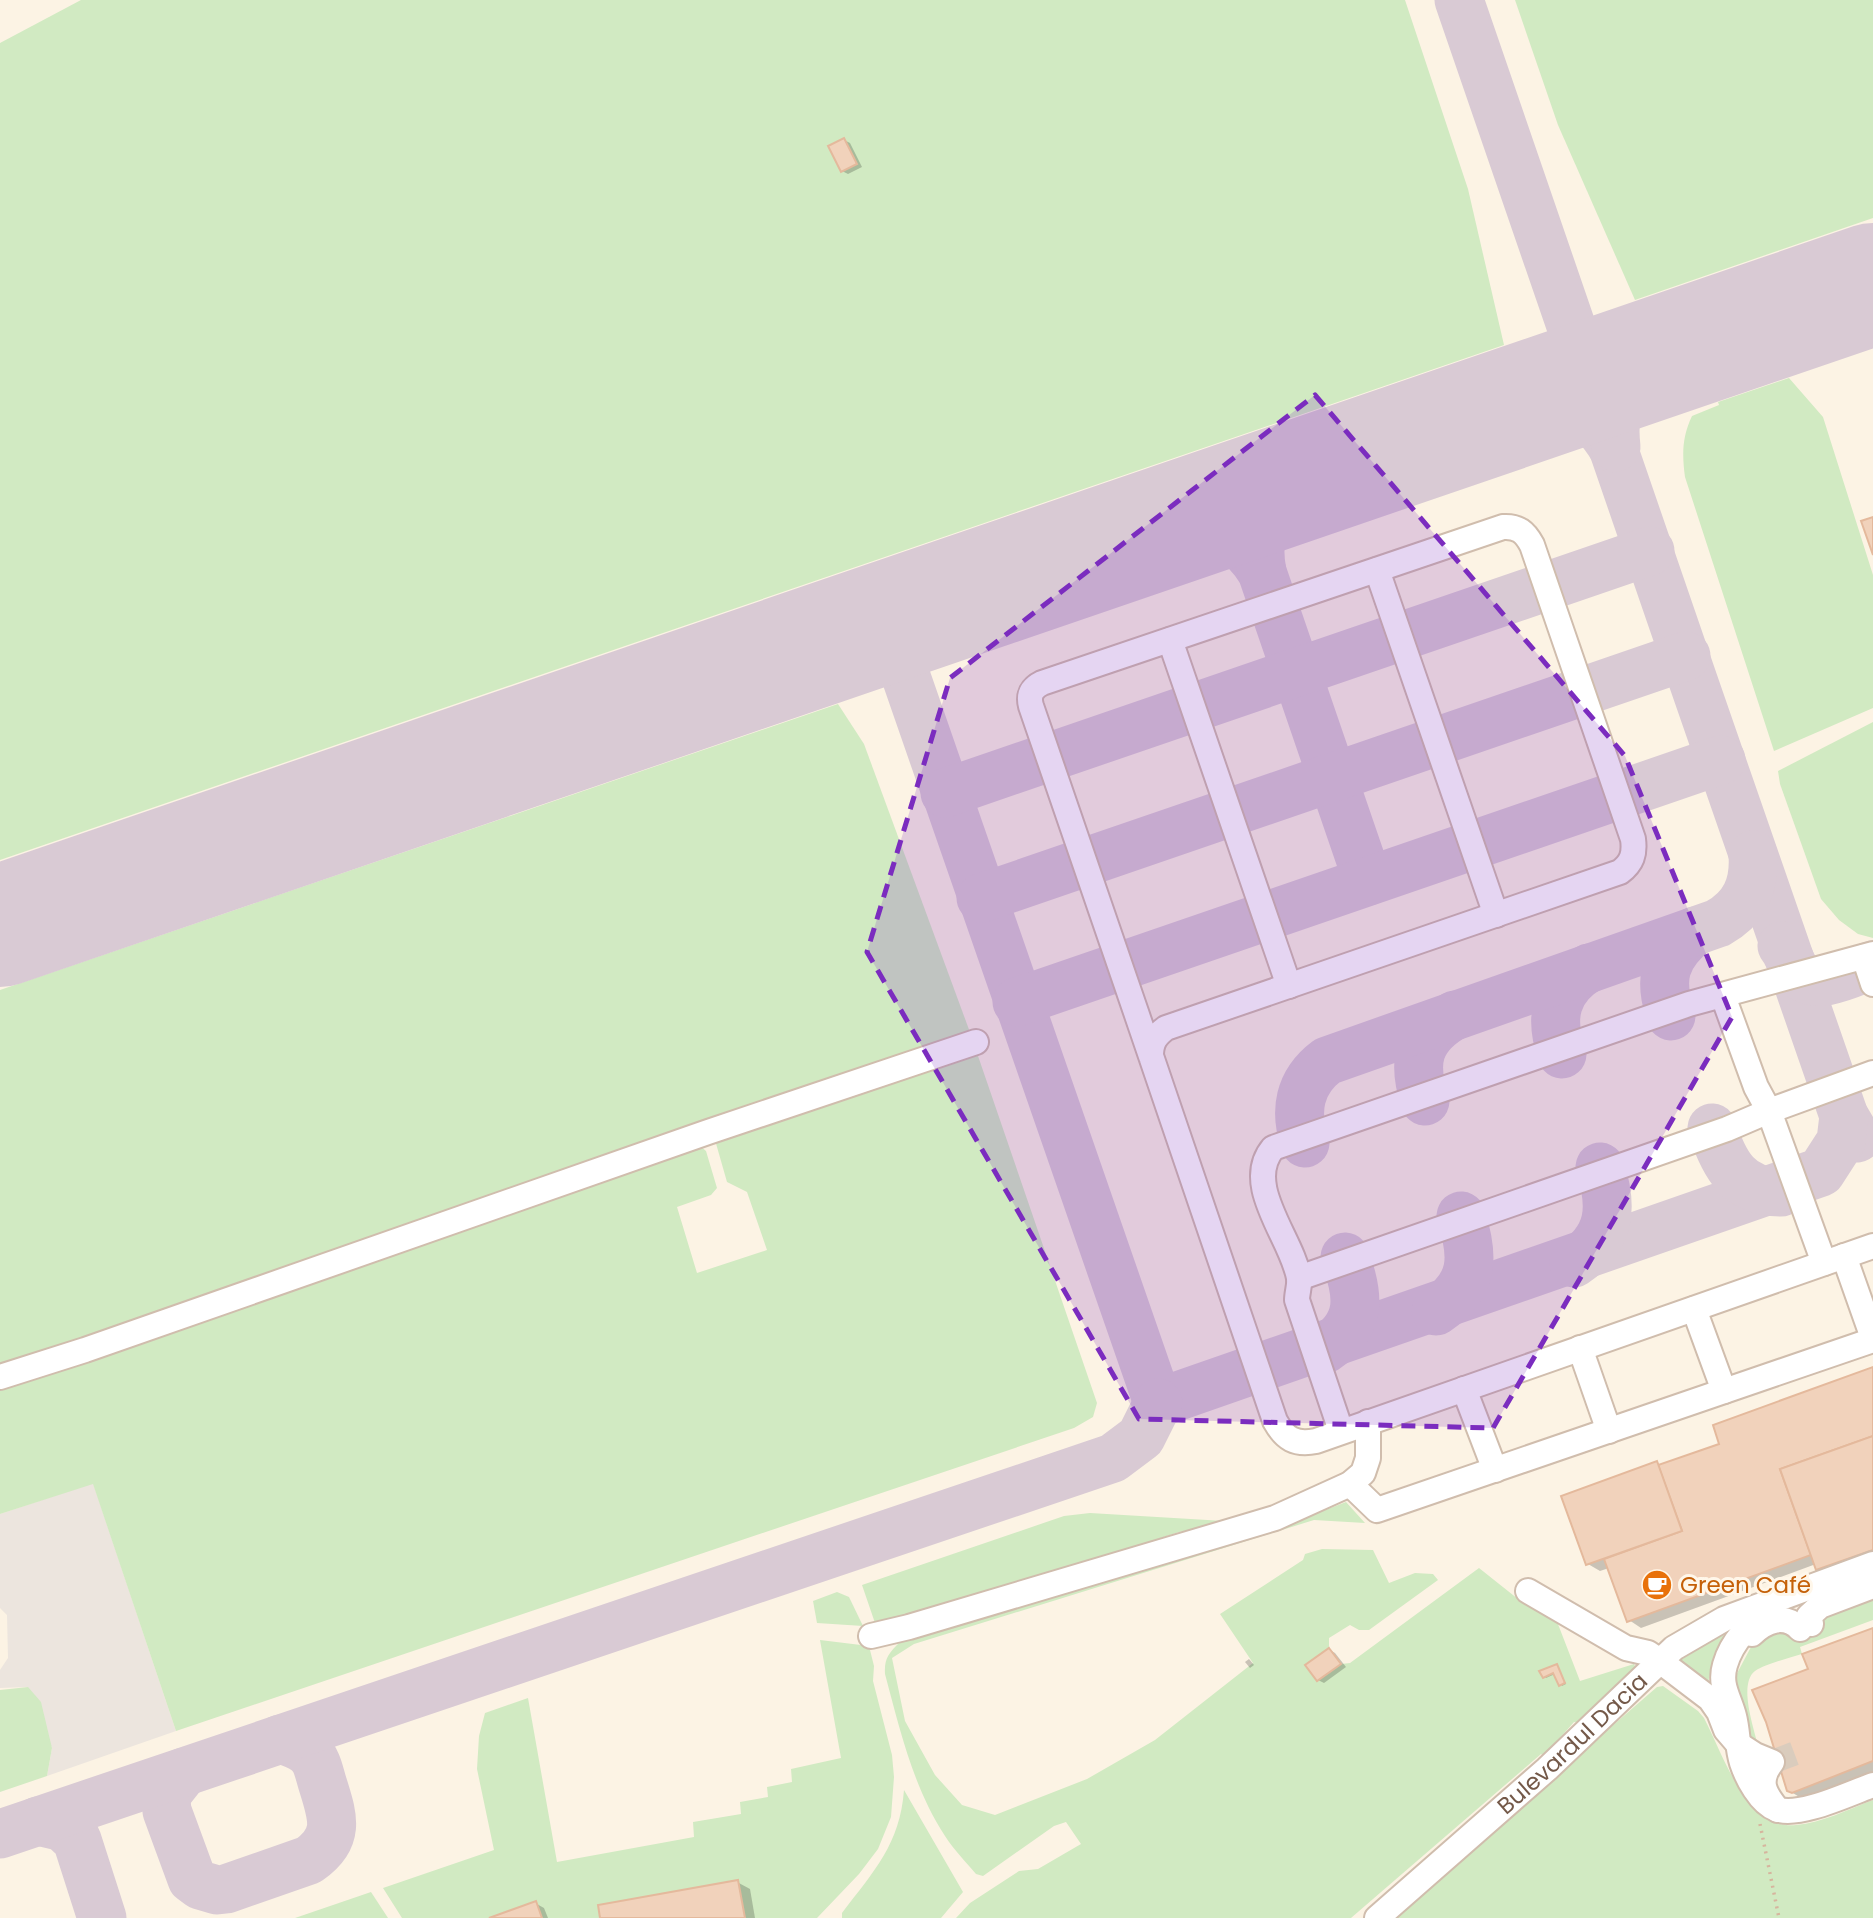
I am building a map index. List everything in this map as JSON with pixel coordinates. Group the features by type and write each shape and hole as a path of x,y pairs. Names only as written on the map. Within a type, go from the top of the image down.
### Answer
{"lane":[{"path":"1151,1056 1154,1038 1166,1028 1620,872 1627,867 1633,858 1634,848 1532,545 1522,531 1513,526 1503,527 1042,683 1031,692 1029,699 1275,1420 1282,1434 1293,1442 1304,1443 1873,1246"},
{"path":"1377,570 1496,915"},
{"path":"1170,640 1289,986"},
{"path":"1341,1431 1297,1300 1299,1278 1261,1176 1266,1156 1273,1148 1689,1004 1869,956 1873,984"},
{"path":"1350,1484 1377,1510 1873,1339 1834,1260 1756,1087 1723,996"},
{"path":"1137,1015 1150,1027 1166,1028"},
{"path":"0,1377 976,1042"},
{"path":"1299,1278 1727,1129 1873,1073"},
{"path":"1694,1309 1724,1391"},
{"path":"1580,1348 1609,1431"},
{"path":"1464,1389 1495,1470"},
{"path":"871,1636 909,1628 1275,1518 1350,1484 1363,1473 1368,1458 1368,1422"},
{"name":"Bulevardul Dacia","path":"1377,1918 1547,1769 1674,1648 1724,1619 1873,1564"},
{"path":"1732,1709 1729,1687 1731,1673 1744,1644 1755,1631 1772,1621 1780,1620 1805,1627 1810,1616 1820,1606 1873,1586"},
{"path":"1528,1591 1626,1648 1648,1653 1660,1661 1710,1699 1726,1730 1738,1744"},
{"name":"Bulevardul Dacia","path":"1784,1595 1748,1627 1730,1652 1722,1679 1723,1692 1732,1709 1742,1764 1768,1805 1779,1810 1818,1805 1873,1785"}],"path":[{"path":"1763,1837 1779,1918"}],"highlighted area":[{"path":"1315,395 1625,756 1732,1017 1493,1428 1139,1419 867,952 950,678"}],"shaded area":[{"path":"93,1483 176,1731 47,1776 52,1748 27,1687 0,1688 0,1670 8,1658 7,1615 0,1608 0,1514"}],"green space":[{"path":"81,0 1405,0 1468,189 1504,345 0,860 0,43"},
{"path":"1515,0 1873,0 1873,218 1635,300 1558,125"},
{"path":"1789,378 1823,417 1873,575 1873,708 1774,751 1685,477 1683,453 1686,431 1692,416 1719,405 1718,402"},
{"path":"838,704 864,744 971,1035 0,1371 0,990"},
{"path":"1873,722 1873,938 1858,934 1839,920 1821,899 1780,784 1778,771"},
{"path":"977,1053 1097,1403 1093,1417 1074,1428 176,1731 93,1484 0,1514 0,1383 699,1145 706,1151 717,1188 711,1195 677,1207 697,1273 767,1250 747,1192 727,1182 715,1140"},
{"path":"1346,1502 1365,1523 1314,1520 914,1644 892,1658 905,1721 935,1775 962,1805 995,1815 1087,1779 1155,1740 1253,1663 1220,1614 1303,1560 1305,1554 1322,1549 1373,1550 1389,1583 1415,1573 1433,1574 1438,1580 1369,1630 1359,1630 1350,1625 1329,1638 1329,1648 1306,1665 1317,1681 1341,1664 1350,1663 1479,1568 1518,1599 1556,1619 1580,1681 1634,1664 1637,1671 1582,1724 1574,1722 1544,1756 1541,1754 1351,1918 956,1918 970,1903 1019,1871 1038,1869 1081,1844 1066,1822 1054,1826 983,1876 976,1874 949,1841 934,1817 916,1778 885,1674 886,1660 896,1646 900,1642 1259,1528 1315,1514"},
{"path":"1090,1513 1241,1522 1179,1532 958,1604 875,1623 862,1585 1064,1516"},
{"path":"837,1592 849,1597 863,1626 817,1623 813,1601"},
{"path":"1873,1596 1873,1620 1800,1647 1802,1654 1765,1666 1750,1677 1747,1696 1758,1746 1749,1733 1734,1679 1751,1647 1766,1635"},
{"path":"1722,1634 1725,1637 1709,1677 1708,1690 1671,1666"},
{"path":"820,1640 869,1646 874,1666 873,1681 892,1755 894,1777 891,1817 878,1849 859,1874 817,1918 402,1918 383,1888 494,1850 477,1769 479,1736 485,1713 528,1698 557,1862 694,1837 693,1822 741,1814 740,1802 768,1797 767,1787 792,1782 791,1769 841,1758"},
{"path":"1663,1686 1704,1718 1738,1787 1763,1815 1778,1823 1806,1824 1873,1800 1873,1918 1391,1918 1657,1687"},
{"path":"28,1687 41,1702 52,1748 47,1776 0,1792 0,1690"},
{"path":"904,1790 963,1892 941,1918 842,1918 842,1913 875,1870 891,1842 902,1809"},
{"path":"371,1892 388,1918 295,1918"}],"building":[{"path":"844,138 857,164 841,172 828,146"},
{"path":"1873,517 1873,555 1861,521"},
{"path":"1873,1367 1873,1436 1780,1469 1811,1555 1627,1622 1604,1559 1682,1531 1658,1465 1719,1444 1713,1425"},
{"path":"1873,1436 1873,1550 1816,1570 1780,1469"},
{"path":"1657,1461 1682,1531 1586,1565 1561,1496"},
{"path":"1873,1628 1873,1761 1792,1793 1787,1791 1766,1722 1752,1690 1808,1669 1802,1654"},
{"path":"1329,1648 1341,1664 1317,1681 1305,1665"},
{"path":"1557,1664 1565,1683 1559,1686 1553,1673 1543,1678 1539,1671"},
{"path":"738,1880 745,1918 600,1918 598,1905"},
{"path":"536,1901 542,1918 489,1918"}],"taxiway":[{"path":"1459,0 1795,977 1844,1116 1857,1138"},
{"path":"1616,447 1616,418 1623,395 1637,375 1660,358"},
{"path":"1518,406 1549,404 1574,409 1594,423 1613,448"},
{"path":"1262,572 1261,540 1269,515 1287,494 1313,476"},
{"path":"1175,524 1203,528 1226,536 1245,550 1262,572 1368,881"},
{"path":"945,793 1650,551"},
{"path":"887,622 1158,1403 1821,1172 1841,1141 1844,1116"},
{"path":"981,898 1686,656"},
{"path":"1017,1002 1721,760"},
{"path":"1305,1143 1300,1120 1301,1098 1310,1078 1327,1061 1718,923 1735,910 1746,895 1752,876 1753,855"},
{"path":"1671,1016 1665,991 1666,969 1676,950 1695,931"},
{"path":"1782,946 1799,974 1816,981 1836,979 1873,965"},
{"path":"1562,1054 1556,1028 1558,1005 1569,985 1589,968"},
{"path":"1425,1101 1419,1074 1421,1052 1432,1032 1455,1015"},
{"path":"1712,1128 1722,1153 1735,1174 1754,1187 1781,1192"},
{"path":"1574,1263 1596,1243 1606,1221 1607,1195 1600,1167"},
{"path":"1436,1311 1458,1291 1468,1269 1468,1244 1461,1216"},
{"path":"1325,1349 1337,1339 1352,1319 1355,1296 1345,1257"},
{"path":"0,1834 1113,1458 1141,1437 1158,1403"},
{"path":"184,1772 169,1791 167,1811 192,1879 200,1885 217,1890 226,1889 309,1860 326,1843 330,1834 332,1825 329,1805 314,1759 303,1748 280,1739"},
{"path":"38,1821 63,1827 77,1840 102,1918"}],"runway":[{"path":"0,926 1873,284"}],"tunnel":[{"path":"1772,1762 1801,1751"}],"place":[{"name":"Green Café","path":"1657,1585"}]}
